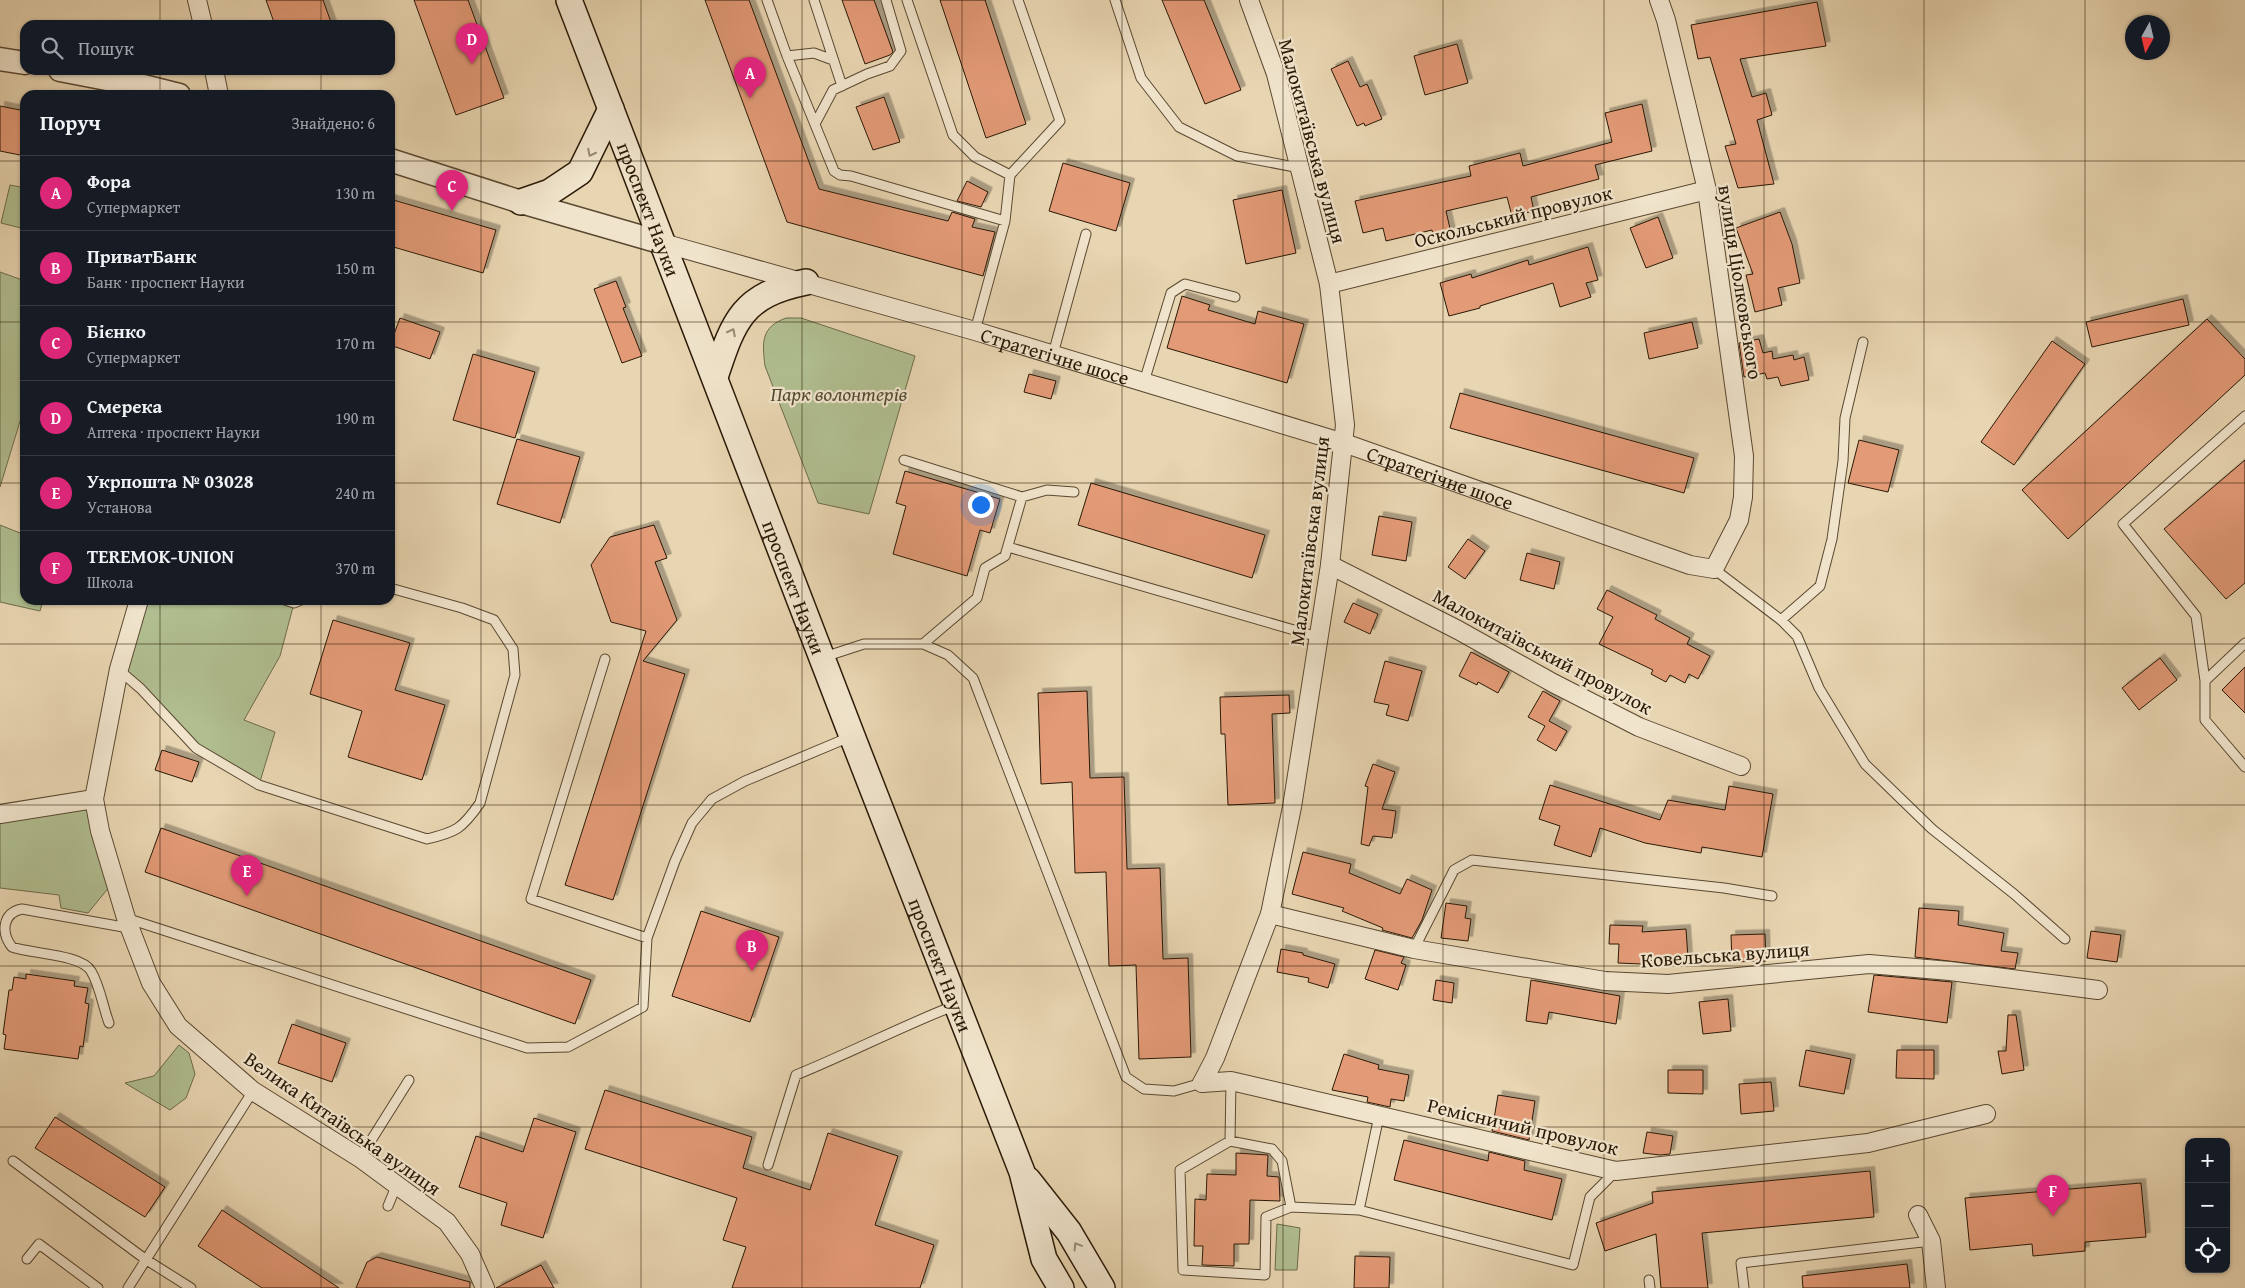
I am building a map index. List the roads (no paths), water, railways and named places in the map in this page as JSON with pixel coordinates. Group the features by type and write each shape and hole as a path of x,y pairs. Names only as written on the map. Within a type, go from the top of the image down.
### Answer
{"main road":[{"name":"проспект Науки","path":"569,0 1022,1172 1044,1259 1061,1288"},
{"path":"521,202 550,192 580,172 611,108"},
{"path":"715,377 727,340 747,308 766,294 784,287 806,282"},
{"name":"проспект Науки","path":"1022,1172 1069,1232 1102,1288"},
{"path":"1044,1259 1054,1288"}],"street":[{"path":"197,0 202,20"},
{"name":"Малокитаївська вулиця","path":"1202,1083 1214,1058 1270,914 1292,807 1330,565 1344,443 1344,402 1329,284 1276,74 1249,0"},
{"name":"вулиця Ціолковського","path":"1659,0 1666,20 1707,190 1744,456 1743,497 1739,520 1714,569"},
{"path":"0,59 20,62"},
{"path":"84,75 155,90"},
{"path":"215,75 218,90"},
{"name":"Стратегічне шосе","path":"395,162 521,202 1053,354 1344,443 1690,565 1714,569"},
{"name":"Оскольський провулок","path":"1329,284 1707,190"},
{"name":"Малокитаївський провулок","path":"1330,565 1458,630 1553,683 1640,727 1741,766"},
{"name":"Велика Китаївська вулиця","path":"138,605 119,670 94,799 100,831 128,923 151,983 178,1026 254,1092 360,1158 447,1222 470,1254 485,1288"},
{"path":"0,814 94,799"},
{"name":"Ковельська вулиця","path":"1270,914 1414,949 1605,981 1668,984 1869,964 1950,971 2098,990"},
{"name":"Ремісничий провулок","path":"1202,1083 1231,1081 1616,1171 1868,1144 1986,1114"},
{"path":"1918,1215 1931,1241 1936,1288"}],"lane":[{"path":"767,0 787,56 829,163 834,171 840,175 860,178 1005,221"},
{"path":"814,0 842,86"},
{"path":"815,124 834,90 867,74 890,66 901,51 886,0"},
{"path":"907,0 953,135 975,157 1010,175"},
{"path":"974,331 1005,221 1010,175 1060,122 1018,0"},
{"path":"1115,0 1141,78 1179,127 1237,156 1300,168"},
{"path":"787,56 814,53 833,60"},
{"path":"1053,354 1086,234"},
{"path":"1144,382 1171,293 1186,284 1235,297"},
{"path":"1781,620 1820,586 1832,539 1843,461 1845,418 1863,342"},
{"path":"2245,416 2123,524 2196,616 2206,681 2205,720 2245,767"},
{"path":"904,460 1022,497 1047,490 1074,492"},
{"path":"923,644 977,598 985,568 1005,556 1022,497"},
{"path":"1008,547 1318,638"},
{"path":"1714,569 1781,620 1797,636 1819,688 1865,764 1932,830 2014,894 2065,939"},
{"path":"119,670 141,689 196,748 259,785 427,840 452,833 468,820 480,803 515,675 514,649 494,620 462,608 395,589"},
{"path":"2206,681 2245,643"},
{"path":"822,658 864,644 923,644 948,655 973,678 1126,1077 1144,1090 1174,1091 1202,1083"},
{"path":"605,659 531,899 647,938"},
{"path":"0,925 14,910 22,909 128,923 527,1048 568,1047 643,1007 647,938 674,861 692,823 712,799 744,782 852,736"},
{"path":"1414,949 1454,870 1472,860 1724,888 1772,896"},
{"path":"8,917 4,927 6,939 12,947 73,960 84,964 91,971 109,1022"},
{"path":"768,1165 796,1075 847,1054 915,1021 956,1005"},
{"path":"360,1158 409,1080"},
{"path":"1230,1141 1231,1081"},
{"path":"128,1288 254,1092"},
{"path":"1359,1210 1379,1116"},
{"path":"1291,1207 1282,1161 1272,1150 1230,1141 1180,1170 1183,1270 1265,1274 1266,1217 1291,1207 1359,1210 1573,1264 1590,1197 1616,1171"},
{"path":"13,1161 146,1259 191,1288"},
{"path":"388,1206 397,1184"},
{"path":"1744,1288 1741,1262 1931,1241"},
{"path":"28,1259 39,1244 98,1288"}],"place":[{"name":"Смерека","path":"472,64"},
{"name":"Фора","path":"750,98"},
{"name":"Бієнко","path":"452,211"},
{"name":"Укрпошта № 03028","path":"247,896"},
{"name":"ПриватБанк","path":"752,971"},
{"name":"TEREMOK-UNION","path":"2053,1216"}],"park label":[{"name":"Парк волонтерів","path":"839,393"}]}
